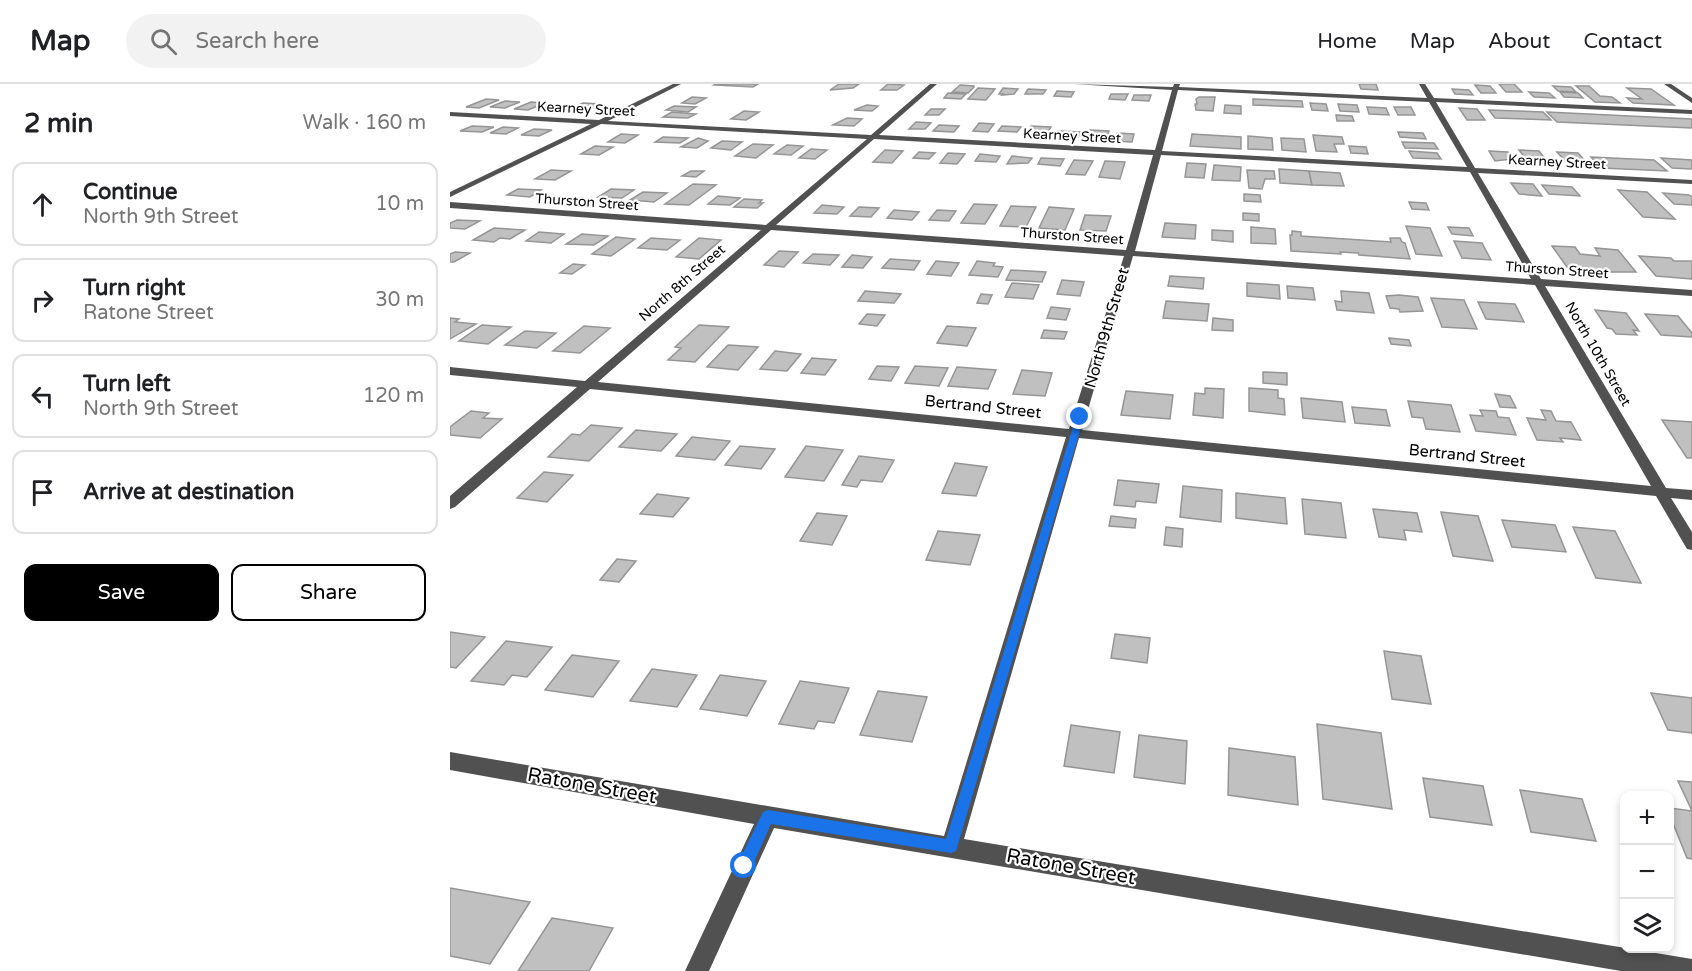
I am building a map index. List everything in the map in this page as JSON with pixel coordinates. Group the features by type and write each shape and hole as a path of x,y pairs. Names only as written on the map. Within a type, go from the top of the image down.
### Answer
{"street":[{"path":"450,195 678,84"},
{"name":"North 8th Street","path":"450,504 934,84"},
{"path":"1076,84 1176,86 1692,112"},
{"name":"North 10th Street","path":"1422,84 1692,545"},
{"path":"1667,84 1692,101"},
{"name":"North 9th Street","path":"951,846 1108,329 1176,86"},
{"name":"Kearney Street","path":"450,114 1692,182"},
{"name":"Thurston Street","path":"450,205 1692,293"},
{"name":"Bertrand Street","path":"450,371 1692,495"},
{"name":"Ratone Street","path":"450,761 768,817 1692,971"},
{"path":"697,971 768,817"}],"building":[{"path":"758,84 753,87 714,85"},
{"path":"839,84 859,84 853,88 830,90"},
{"path":"888,84 904,85 897,90 881,90"},
{"path":"1359,84 1376,84 1378,90 1361,89"},
{"path":"1499,84 1514,84 1522,92 1506,92"},
{"path":"960,85 974,87 968,93 952,92"},
{"path":"1475,85 1490,86 1496,93 1481,93"},
{"path":"1553,86 1571,87 1576,92 1558,91"},
{"path":"1576,86 1589,86 1600,96 1612,97 1620,103 1595,102"},
{"path":"978,88 995,89 986,100 968,99"},
{"path":"1003,88 1018,89 1014,94 999,94"},
{"path":"1627,88 1651,89 1674,105 1633,103 1627,98 1642,99"},
{"path":"1028,89 1046,90 1043,94 1025,94"},
{"path":"1452,89 1469,90 1473,95 1455,94"},
{"path":"1057,91 1074,92 1071,97 1054,96"},
{"path":"1529,92 1549,93 1555,98 1534,97"},
{"path":"1560,92 1578,93 1583,98 1564,97"},
{"path":"948,93 966,94 961,99 944,98"},
{"path":"1111,94 1128,94 1125,100 1109,99"},
{"path":"1134,95 1151,95 1149,101 1132,100"},
{"path":"692,97 706,98 695,104 682,103"},
{"path":"1215,97 1213,111 1196,110 1196,99"},
{"path":"486,99 499,100 479,108 466,107"},
{"path":"1253,99 1302,101 1303,107 1253,105"},
{"path":"505,101 520,102 505,108 490,107"},
{"path":"531,102 545,103 528,110 514,109"},
{"path":"583,103 602,104 586,111 567,110"},
{"path":"1310,103 1326,104 1328,111 1312,110"},
{"path":"1338,104 1357,105 1359,112 1340,111"},
{"path":"555,105 568,105 555,111 541,111"},
{"path":"867,105 878,106 872,111 854,110"},
{"path":"1225,105 1241,106 1241,114 1224,113"},
{"path":"674,106 696,107 688,112 666,110"},
{"path":"1367,107 1386,108 1389,115 1369,114"},
{"path":"1394,107 1411,107 1415,115 1398,115"},
{"path":"1459,108 1477,109 1485,120 1467,120"},
{"path":"931,109 945,109 939,115 925,115"},
{"path":"1489,110 1543,112 1551,120 1495,118"},
{"path":"744,111 759,112 746,120 731,119"},
{"path":"672,112 696,114 688,118 663,117"},
{"path":"1547,112 1692,119 1692,128 1557,122"},
{"path":"1336,115 1352,116 1354,121 1337,121"},
{"path":"847,118 862,119 854,126 833,125"},
{"path":"916,122 931,123 925,129 909,129"},
{"path":"979,123 994,124 988,132 973,131"},
{"path":"939,125 959,126 954,132 933,131"},
{"path":"472,126 494,127 482,132 460,131"},
{"path":"1002,126 1021,127 1017,132 998,131"},
{"path":"1031,126 1051,127 1046,135 1026,134"},
{"path":"503,127 518,128 506,134 490,133"},
{"path":"534,129 552,130 539,136 521,135"},
{"path":"1090,130 1109,131 1106,139 1086,138"},
{"path":"1058,131 1081,132 1078,137 1056,136"},
{"path":"1398,132 1423,133 1426,139 1400,137"},
{"path":"1117,133 1134,134 1132,142 1113,141"},
{"path":"621,134 638,135 625,143 608,142"},
{"path":"1192,134 1241,137 1241,149 1190,146"},
{"path":"1313,135 1342,137 1344,144 1334,144 1337,152 1316,151"},
{"path":"1248,136 1272,138 1273,150 1248,149"},
{"path":"663,137 688,138 680,143 655,142"},
{"path":"698,138 708,141 697,148 681,147"},
{"path":"1281,138 1304,139 1306,152 1282,150"},
{"path":"722,141 742,142 731,150 711,148"},
{"path":"1402,142 1434,143 1438,149 1405,148"},
{"path":"753,144 773,145 756,158 735,156"},
{"path":"787,145 803,146 791,155 774,154"},
{"path":"595,146 613,147 599,155 581,154"},
{"path":"1349,146 1366,147 1368,154 1351,153"},
{"path":"811,149 827,150 815,159 799,158"},
{"path":"885,150 903,151 892,163 873,162"},
{"path":"1519,150 1539,151 1547,161 1528,162"},
{"path":"1409,151 1437,153 1441,159 1413,158"},
{"path":"1489,151 1508,152 1513,159 1495,161"},
{"path":"919,152 935,153 929,159 913,158"},
{"path":"1557,152 1578,153 1587,163 1568,164"},
{"path":"948,153 965,154 957,164 940,163"},
{"path":"980,154 1000,156 996,162 975,161"},
{"path":"1012,156 1032,158 1028,163 1007,164"},
{"path":"1591,157 1654,160 1667,171 1601,168"},
{"path":"1041,158 1064,159 1060,166 1038,164"},
{"path":"1661,158 1692,160 1692,169 1672,168"},
{"path":"1074,160 1093,161 1085,175 1066,174"},
{"path":"1105,161 1125,162 1120,179 1099,177"},
{"path":"1187,163 1206,164 1204,178 1185,177"},
{"path":"1214,165 1241,167 1240,181 1212,180"},
{"path":"1279,169 1309,171 1312,185 1280,183"},
{"path":"551,170 571,171 555,180 535,179"},
{"path":"1247,170 1274,171 1275,179 1265,179 1262,189 1249,188"},
{"path":"691,171 704,171 696,177 682,176"},
{"path":"1309,171 1340,173 1344,186 1312,185"},
{"path":"1511,183 1533,184 1542,196 1519,194"},
{"path":"693,184 716,185 689,205 665,204"},
{"path":"1542,185 1572,187 1580,196 1549,194"},
{"path":"518,189 541,190 530,197 507,195"},
{"path":"611,189 634,190 622,198 598,197"},
{"path":"1618,190 1647,192 1675,219 1643,217"},
{"path":"643,192 667,193 654,202 630,200"},
{"path":"1663,193 1689,195 1692,197 1692,205 1674,204"},
{"path":"1244,194 1260,195 1261,202 1244,201"},
{"path":"718,196 740,198 730,205 708,204"},
{"path":"744,199 762,200 759,203 763,203 757,208 734,207"},
{"path":"1409,202 1426,203 1429,210 1412,209"},
{"path":"974,204 997,205 985,224 961,223"},
{"path":"822,205 844,207 837,214 814,213"},
{"path":"1011,206 1036,207 1026,227 1000,226"},
{"path":"859,207 879,208 871,217 850,216"},
{"path":"1049,207 1074,209 1065,230 1039,228"},
{"path":"894,210 919,212 912,220 887,218"},
{"path":"937,210 956,211 949,221 929,220"},
{"path":"1243,213 1259,214 1259,221 1243,220"},
{"path":"1085,215 1111,216 1106,231 1080,230"},
{"path":"457,220 480,221 465,229 450,228 450,223"},
{"path":"1165,223 1196,225 1195,239 1162,237"},
{"path":"1406,226 1430,228 1442,256 1416,254"},
{"path":"1251,227 1275,229 1276,244 1251,243"},
{"path":"1448,227 1469,228 1473,236 1452,234"},
{"path":"494,228 525,230 510,239 500,238 494,242 473,240"},
{"path":"1212,230 1233,231 1233,242 1212,240"},
{"path":"1292,231 1301,232 1301,236 1391,242 1390,238 1400,238 1405,243 1410,259 1359,255 1358,253 1291,251"},
{"path":"539,232 564,234 551,243 526,241"},
{"path":"582,234 608,236 594,245 566,244"},
{"path":"616,237 635,239 611,256 592,254"},
{"path":"651,238 680,240 667,250 638,248"},
{"path":"699,238 721,240 699,259 676,257"},
{"path":"1454,241 1482,243 1491,260 1462,258"},
{"path":"1552,246 1575,247 1580,254 1600,256 1595,248 1618,250 1636,272 1591,272 1589,269 1567,267"},
{"path":"779,251 798,252 784,267 764,265"},
{"path":"470,253 450,262 450,254"},
{"path":"813,254 839,255 830,265 803,263"},
{"path":"852,255 872,257 863,268 842,267"},
{"path":"1639,256 1692,261 1692,279 1656,276"},
{"path":"890,259 920,261 914,270 882,268"},
{"path":"936,261 959,263 951,276 927,274"},
{"path":"977,261 995,263 993,266 1003,267 998,277 969,275"},
{"path":"573,264 585,265 572,274 560,273"},
{"path":"1011,270 1046,272 1042,282 1006,280"},
{"path":"1170,276 1204,278 1203,289 1168,286"},
{"path":"1062,280 1084,282 1080,296 1057,294"},
{"path":"1012,283 1039,285 1033,299 1005,297"},
{"path":"1247,283 1279,285 1280,299 1247,296"},
{"path":"1287,286 1313,288 1315,300 1288,298"},
{"path":"865,291 901,294 894,303 858,301"},
{"path":"1341,291 1369,293 1374,313 1337,310 1335,301 1342,302"},
{"path":"981,294 992,295 988,304 977,303"},
{"path":"1386,296 1418,297 1423,311 1400,312 1399,309 1390,308"},
{"path":"1431,298 1464,300 1477,329 1442,327"},
{"path":"1166,301 1209,304 1207,321 1163,318"},
{"path":"1478,302 1515,304 1524,322 1486,319"},
{"path":"1051,307 1070,309 1066,320 1047,318"},
{"path":"1595,310 1626,313 1639,331 1633,330 1637,335 1616,334 1612,329 1607,328"},
{"path":"867,314 885,315 877,326 859,324"},
{"path":"1645,314 1678,316 1692,333 1692,337 1661,335"},
{"path":"450,318 459,319 455,322 476,324 450,339"},
{"path":"1213,318 1233,320 1233,331 1212,330"},
{"path":"482,325 511,327 488,344 459,341"},
{"path":"699,325 729,327 695,362 668,360 681,348 675,347"},
{"path":"584,326 610,328 580,353 553,351"},
{"path":"947,326 976,328 967,346 937,343"},
{"path":"1044,330 1067,332 1064,339 1041,338"},
{"path":"525,331 556,333 537,348 505,345"},
{"path":"1389,338 1409,340 1411,346 1391,344"},
{"path":"728,345 758,347 738,370 707,367"},
{"path":"775,351 801,354 787,371 760,369"},
{"path":"812,358 836,360 825,375 801,373"},
{"path":"877,366 899,367 891,381 869,379"},
{"path":"915,366 948,368 939,386 905,383"},
{"path":"957,367 996,370 988,389 948,386"},
{"path":"1022,370 1052,373 1045,396 1013,394"},
{"path":"1263,372 1287,373 1287,385 1263,383"},
{"path":"1205,388 1224,389 1223,418 1193,415 1195,393 1205,394"},
{"path":"1249,388 1278,390 1278,398 1284,399 1285,415 1249,411"},
{"path":"1126,391 1173,395 1170,419 1121,415"},
{"path":"1495,394 1510,396 1516,408 1500,407"},
{"path":"1301,398 1342,402 1345,422 1303,418"},
{"path":"1408,401 1451,405 1460,432 1426,429 1423,418 1412,417"},
{"path":"1352,407 1386,410 1390,426 1355,423"},
{"path":"1480,410 1496,411 1498,417 1509,418 1516,435 1476,431 1470,415 1483,416"},
{"path":"1541,410 1551,411 1556,421 1571,422 1581,440 1560,438 1563,442 1537,440 1527,418 1546,420"},
{"path":"471,411 489,413 483,418 502,419 480,438 450,435 450,427"},
{"path":"1662,420 1692,422 1692,458 1687,458"},
{"path":"591,425 622,428 589,461 548,457 572,434 580,435"},
{"path":"636,430 677,434 661,451 619,447"},
{"path":"692,437 730,441 715,460 676,456"},
{"path":"740,446 775,449 761,469 725,465"},
{"path":"806,446 843,450 824,481 785,477"},
{"path":"859,456 894,460 882,482 861,480 857,487 842,485"},
{"path":"955,463 987,467 976,496 942,493"},
{"path":"544,472 573,475 547,502 517,498"},
{"path":"1118,480 1159,484 1156,503 1136,501 1135,507 1114,505"},
{"path":"1183,486 1222,490 1221,522 1180,517"},
{"path":"1236,493 1285,498 1287,524 1236,518"},
{"path":"657,494 689,498 673,517 640,514"},
{"path":"1302,499 1341,503 1346,538 1305,534"},
{"path":"1373,509 1417,513 1422,532 1404,530 1406,540 1379,537"},
{"path":"1441,512 1478,516 1493,561 1453,556"},
{"path":"817,513 847,516 832,545 800,541"},
{"path":"1111,516 1136,519 1135,528 1109,526"},
{"path":"1502,520 1555,525 1566,552 1512,547"},
{"path":"1166,527 1183,529 1182,547 1164,545"},
{"path":"1573,527 1615,531 1641,583 1596,578"},
{"path":"938,531 980,535 970,565 926,560"},
{"path":"617,559 636,561 619,582 600,580"},
{"path":"450,632 485,637 456,668 450,667"},
{"path":"1115,634 1150,638 1147,663 1111,658"},
{"path":"506,641 552,647 527,677 512,675 504,685 471,681"},
{"path":"1384,651 1421,656 1431,704 1392,699"},
{"path":"572,655 619,661 593,697 545,690"},
{"path":"652,669 697,675 677,707 630,701"},
{"path":"720,675 766,681 747,716 700,709"},
{"path":"800,681 849,688 834,723 818,721 814,729 779,724"},
{"path":"878,691 927,697 912,742 860,735"},
{"path":"1651,693 1692,698 1692,733 1668,730"},
{"path":"1317,724 1381,733 1392,809 1323,799"},
{"path":"1071,725 1120,732 1114,773 1064,766"},
{"path":"1139,735 1187,741 1185,784 1134,777"},
{"path":"1229,748 1295,757 1298,805 1228,795"},
{"path":"1423,778 1483,786 1492,825 1430,817"},
{"path":"1678,781 1692,782 1692,811"},
{"path":"1520,790 1582,799 1596,841 1531,832"},
{"path":"1674,809 1692,811 1692,859 1687,858 1674,826"},
{"path":"450,888 530,902 490,964 450,956"},
{"path":"552,918 613,928 589,971 518,971"}],"route":[{"path":"744,866 768,817 951,846 1080,417"}]}
